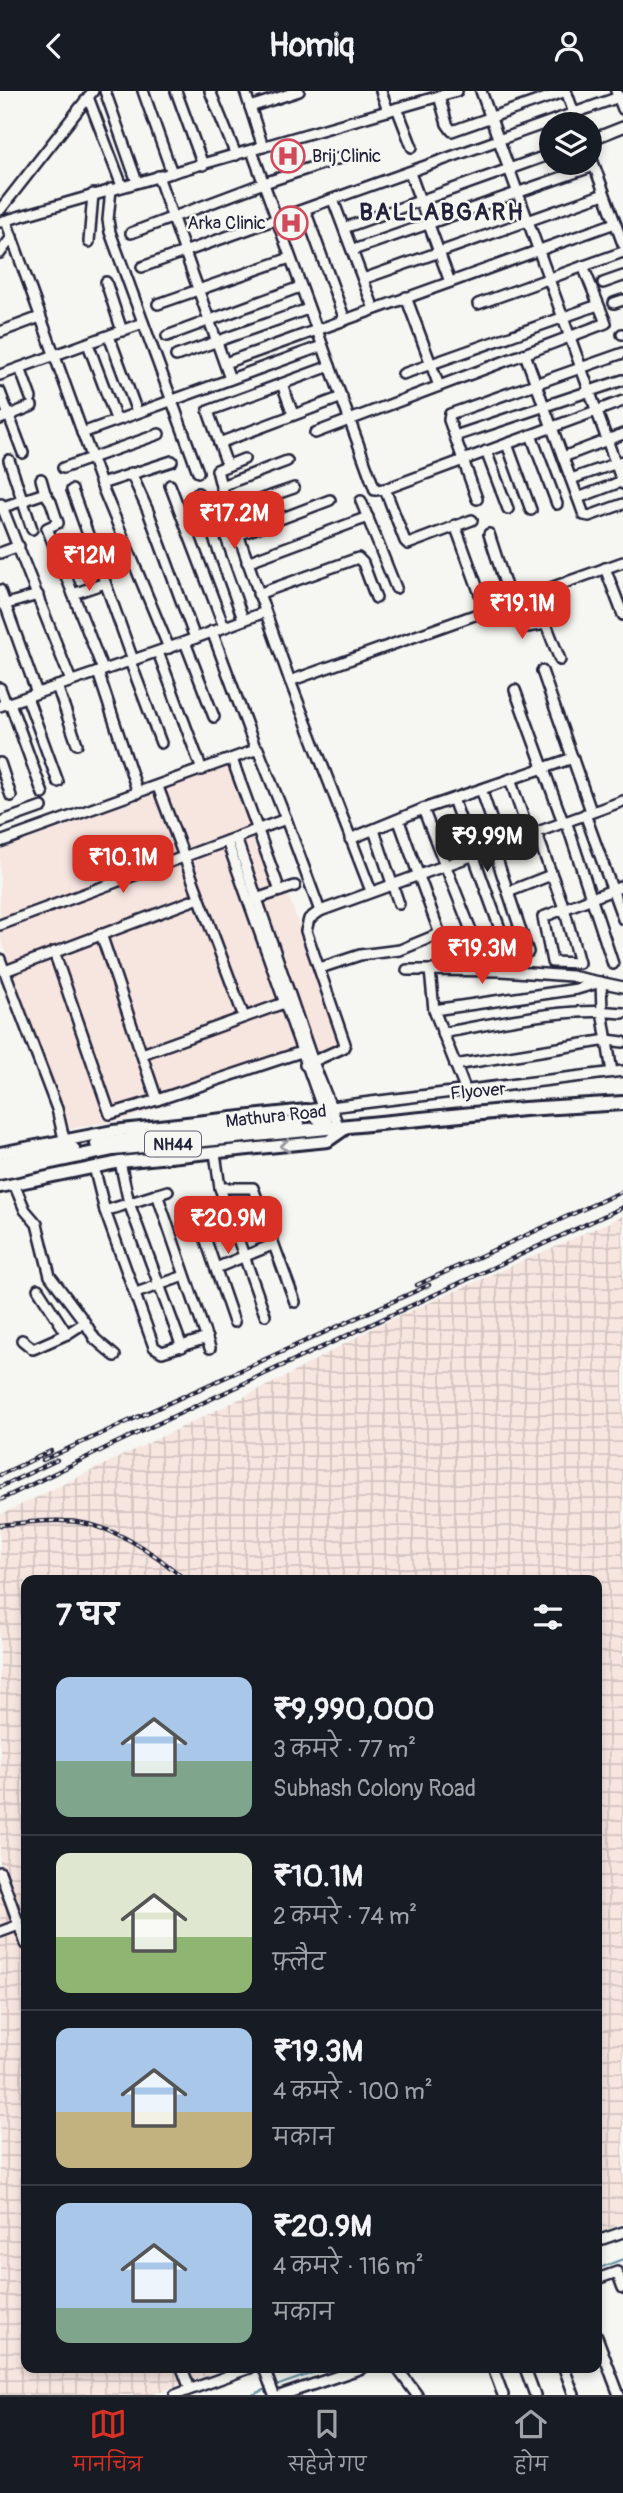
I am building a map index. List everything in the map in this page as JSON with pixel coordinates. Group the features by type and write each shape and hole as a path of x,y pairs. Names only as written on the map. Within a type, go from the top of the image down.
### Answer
{"highway":[{"name":"Flyover","path":"337,1119 623,1096"},
{"name":"Flyover","path":"337,1119 623,1103"},
{"name":"Mathura Road","path":"0,1173 69,1149 113,1149 337,1119"},
{"name":"Mathura Road","path":"0,1164 131,1134 337,1119"},
{"path":"69,1149 74,1172"}],"main road":[{"path":"0,1153 69,1149 113,1131 131,1134 306,1110 337,1119 328,1141 120,1162 0,1187"}],"street":[{"path":"79,91 88,97 121,186"},
{"path":"106,91 137,182"},
{"path":"143,91 173,173"},
{"path":"176,91 203,165"},
{"path":"210,91 236,155"},
{"path":"245,91 263,147"},
{"path":"250,107 299,91"},
{"path":"381,91 412,147"},
{"path":"169,648 82,433 12,237 3,221 457,91"},
{"path":"481,91 596,411 619,462 623,482 578,498"},
{"path":"439,96 447,124 452,131 566,91 574,112"},
{"path":"576,112 617,94 623,109"},
{"path":"0,210 88,97"},
{"path":"142,267 539,125"},
{"path":"602,135 623,127"},
{"path":"252,151 373,488 385,489 623,401"},
{"path":"131,233 264,183 355,153"},
{"path":"344,228 539,159"},
{"path":"410,173 450,282"},
{"path":"353,250 569,175"},
{"path":"597,175 623,244"},
{"path":"158,176 230,379"},
{"path":"111,189 109,228 198,472"},
{"path":"89,242 93,194"},
{"path":"363,279 604,194"},
{"path":"333,200 374,309"},
{"path":"305,210 345,320"},
{"path":"225,363 615,222"},
{"path":"0,253 12,237"},
{"path":"478,303 623,252"},
{"path":"158,304 290,257"},
{"path":"315,433 606,323 583,266"},
{"path":"603,283 623,276"},
{"path":"106,282 122,331"},
{"path":"167,336 300,287"},
{"path":"407,297 439,386"},
{"path":"403,374 598,305"},
{"path":"177,356 308,309"},
{"path":"0,332 40,317"},
{"path":"0,375 143,323"},
{"path":"109,336 137,412"},
{"path":"88,344 116,419"},
{"path":"82,433 322,346"},
{"path":"477,499 450,414 623,353"},
{"path":"526,354 585,516 623,504"},
{"path":"227,465 208,411 330,366"},
{"path":"4,417 31,402 20,368"},
{"path":"455,436 623,380"},
{"path":"282,384 293,414"},
{"path":"0,391 4,417 23,453"},
{"path":"219,443 342,397"},
{"path":"63,468 159,434"},
{"path":"563,457 623,434"},
{"path":"531,435 556,504"},
{"path":"507,444 531,510"},
{"path":"486,451 508,509"},
{"path":"244,459 217,470 221,486 290,681 371,891"},
{"path":"9,460 33,529"},
{"path":"102,484 172,461"},
{"path":"221,486 287,461"},
{"path":"571,479 619,462"},
{"path":"131,473 148,511 195,638"},
{"path":"41,478 58,523 47,528 101,671 138,793"},
{"path":"170,485 224,627"},
{"path":"230,510 294,488"},
{"path":"385,489 408,544 472,520"},
{"path":"72,490 161,743"},
{"path":"46,493 1,506 4,524 19,546 71,681"},
{"path":"198,493 243,619"},
{"path":"238,535 330,500"},
{"path":"361,501 396,589"},
{"path":"247,562 368,517"},
{"path":"455,525 486,611"},
{"path":"489,534 514,601 527,627 546,624 560,660"},
{"path":"0,553 19,546"},
{"path":"258,594 358,558 363,563 376,598"},
{"path":"290,681 623,562"},
{"path":"606,568 623,615"},
{"path":"73,594 106,583"},
{"path":"0,590 3,605 37,694"},
{"path":"3,605 38,595"},
{"path":"6,704 265,612"},
{"path":"212,631 320,911"},
{"path":"185,642 214,717"},
{"path":"158,652 202,770"},
{"path":"542,671 573,758 623,919"},
{"path":"57,686 77,744"},
{"path":"0,688 43,794"},
{"path":"515,690 613,964"},
{"path":"27,697 58,782"},
{"path":"0,842 256,750"},
{"path":"350,839 424,809 573,758"},
{"path":"232,759 280,891"},
{"path":"0,763 11,796"},
{"path":"510,779 564,908 579,963 552,962 542,919 545,915 564,908 591,900 623,886"},
{"path":"158,787 244,1017"},
{"path":"481,789 508,892 528,952"},
{"path":"453,799 507,948"},
{"path":"309,1063 344,1048 345,1044 306,931 309,919 320,911 371,891 623,801"},
{"path":"0,822 42,807"},
{"path":"424,809 480,953"},
{"path":"0,925 286,819"},
{"path":"399,821 444,948"},
{"path":"374,830 399,904"},
{"path":"232,839 257,899 309,1063 337,1119 465,1089 623,1071"},
{"path":"232,839 284,1003 301,1052 309,1063"},
{"path":"508,892 551,874"},
{"path":"257,899 295,886"},
{"path":"5,971 200,898"},
{"path":"320,968 360,955 400,950 439,934"},
{"path":"101,935 157,1100"},
{"path":"54,952 110,1114 113,1131"},
{"path":"0,959 57,1109 69,1149"},
{"path":"407,970 502,971 571,976 623,988"},
{"path":"430,970 434,1010 465,1089"},
{"path":"434,1010 577,989 601,982"},
{"path":"601,982 602,1011 612,1072"},
{"path":"142,1054 284,1003"},
{"path":"442,1033 529,1018 602,1011 623,1013"},
{"path":"455,1065 607,1039 623,1042"},
{"path":"110,1114 301,1052"},
{"path":"215,1153 219,1188 265,1315"},
{"path":"120,1162 130,1203 182,1347"},
{"path":"94,1167 105,1211 156,1350 162,1352 206,1338"},
{"path":"14,1184 24,1210 37,1224 50,1276 94,1339 114,1356"},
{"path":"219,1188 253,1188 295,1302"},
{"path":"105,1211 168,1191"},
{"path":"156,1194 210,1348"},
{"path":"229,1215 201,1226 234,1322"},
{"path":"216,1268 272,1245"},
{"path":"136,1293 184,1276"},
{"path":"38,1289 67,1334"},
{"path":"50,1307 65,1297"},
{"path":"22,1340 33,1349 84,1323"},
{"path":"0,1872 21,1930"},
{"path":"0,1932 19,1925"},
{"path":"602,2240 623,2232"},
{"path":"602,2277 617,2272 623,2288"},
{"path":"602,2350 619,2395"},
{"path":"184,2373 190,2389"},
{"path":"175,2395 236,2373"},
{"path":"266,2373 274,2395"},
{"path":"282,2395 347,2373"},
{"path":"401,2373 417,2395"},
{"path":"495,2373 503,2395"},
{"path":"527,2373 535,2395"},
{"path":"566,2373 574,2395"}],"shaded area":[{"path":"240,763 342,1043 125,1119 70,1129 0,937 0,850"},
{"path":"623,1216 623,2223 602,2231 602,1575 21,1575 21,2373 212,2373 152,2395 0,2395 0,1515 285,1377 375,1327"}],"waterway":[{"path":"602,2267 623,2259"},
{"path":"276,2386 313,2373"},
{"path":"252,2395 267,2389"}],"railway":[{"path":"417,1285 623,1191"},
{"path":"0,1500 114,1444 623,1207"},
{"path":"43,1460 429,1285"},
{"path":"0,1475 51,1451"},
{"path":"0,1487 57,1460"},
{"path":"0,1525 57,1521 98,1527 130,1540 179,1575"}],"place":[{"name":"Brij Clinic","path":"288,156"},
{"name":"Arka Clinic","path":"291,223"}],"district":[{"name":"BALLABGARH","path":"442,212"}]}
